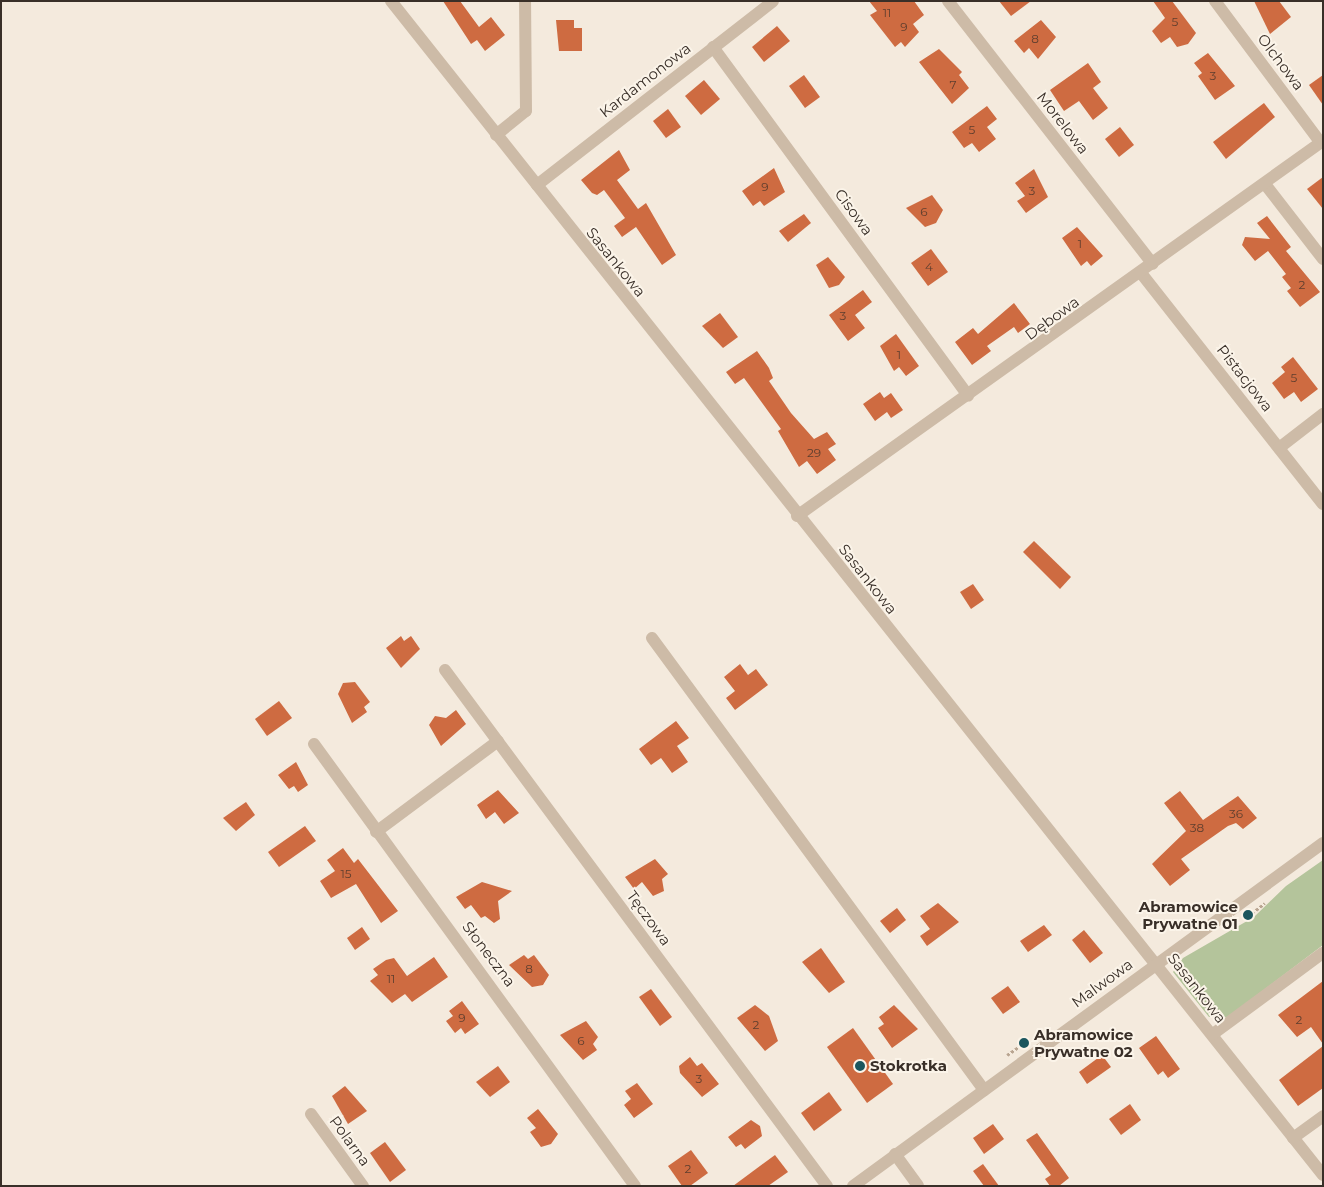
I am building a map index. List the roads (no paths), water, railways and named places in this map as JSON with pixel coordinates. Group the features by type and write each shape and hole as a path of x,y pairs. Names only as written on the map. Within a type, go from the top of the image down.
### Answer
{"street":[{"name":"Sasankowa","path":"391,1 797,516 1157,963 1323,1174"},
{"path":"496,135 526,111 524,1"},
{"name":"Kardamonowa","path":"537,185 772,1"},
{"name":"Morelowa","path":"948,1 1153,264"},
{"name":"Olchowa","path":"1215,1 1322,142"},
{"name":"Cisowa","path":"713,47 968,396"},
{"name":"Dębowa","path":"797,516 1141,273 1322,142"},
{"path":"1265,184 1323,259"},
{"name":"Pistacjowa","path":"1141,273 1323,504"},
{"path":"1279,448 1323,414"},
{"path":"652,638 984,1090"},
{"name":"Tęczowa","path":"446,670 827,1186"},
{"path":"376,832 498,740"},
{"name":"Słoneczna","path":"314,744 376,832 543,1054 635,1186"},
{"name":"Malwowa","path":"853,1186 1323,843"},
{"path":"1213,1034 1323,953"},
{"name":"Polarna","path":"311,1114 363,1186"},
{"path":"1293,1138 1323,1116"},
{"path":"895,1154 918,1186"}],"place":[{"name":"Abramowice Prywatne 01","path":"1248,915"},
{"name":"Abramowice Prywatne 02","path":"1024,1043"},
{"name":"Stokrotka","path":"860,1066"}]}
